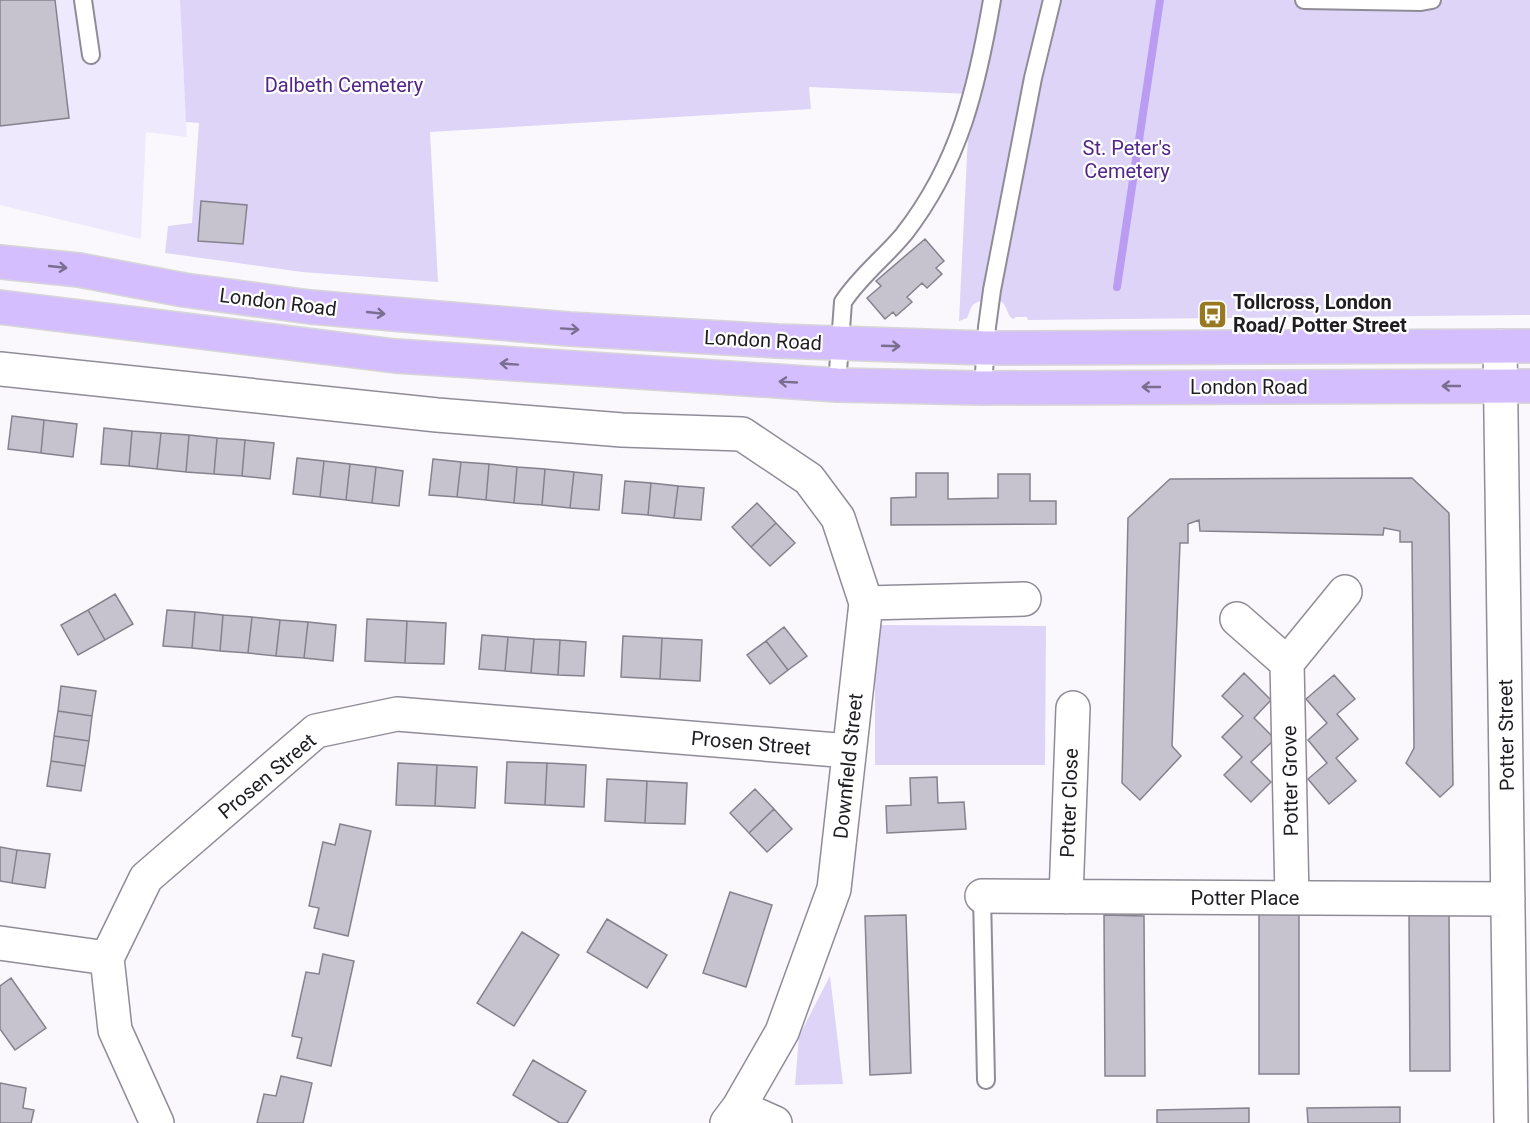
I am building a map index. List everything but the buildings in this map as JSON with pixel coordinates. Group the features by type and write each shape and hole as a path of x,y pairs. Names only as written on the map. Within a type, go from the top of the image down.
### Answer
{"main road":[{"name":"London Road","path":"0,262 79,270 184,290 310,307 569,329 839,344 985,348 1515,346"},
{"name":"London Road","path":"0,307 407,357 837,386 983,388 1515,386"},
{"path":"306,345 310,307"}],"street":[{"name":"Potter Street","path":"1511,1123 1508,899 1516,444 1515,346"},
{"name":"Downfield Street","path":"0,369 436,415 622,430 742,434 809,479 837,519 866,603 834,890 782,1032 733,1115"},
{"path":"1237,619 1287,663 1345,592"},
{"path":"866,603 1024,599"},
{"name":"Potter Grove","path":"1287,663 1292,898"},
{"name":"Potter Close","path":"1066,897 1072,708"},
{"name":"Prosen Street","path":"107,958 146,878 316,731 398,714 849,752"},
{"name":"Potter Place","path":"982,896 1508,899"},
{"path":"0,943 107,958 115,1030 157,1123"},
{"path":"733,1115 775,1123"}],"lane":[{"path":"83,0 91,56"},
{"path":"837,386 843,302 850,290 903,235 927,202 949,162 966,118 979,70 992,0"},
{"path":"983,388 992,290 1033,78 1052,0"},
{"path":"1304,0 1421,2 1432,0"},
{"path":"982,896 986,1080"}],"shaded area":[{"path":"0,0 180,0 187,137 146,132 141,239 0,205"}],"green space":[{"path":"180,0 1530,0 1530,315 1028,320 1027,317 1013,319 1003,303 992,300 975,303 967,318 959,321 970,94 809,87 811,109 430,132 438,282 302,272 165,253 168,226 192,223 199,123 186,122"},
{"path":"875,625 1046,626 1045,765 875,765"},
{"path":"830,976 843,1084 795,1085 799,1036"}],"waterway":[{"path":"1117,287 1160,0"}],"place":[{"name":"Tollcross, London Road/ Potter Street","path":"1212,314"}],"park label":[{"name":"Dalbeth Cemetery","path":"344,85"},
{"name":"St. Peter's Cemetery","path":"1127,160"}]}
